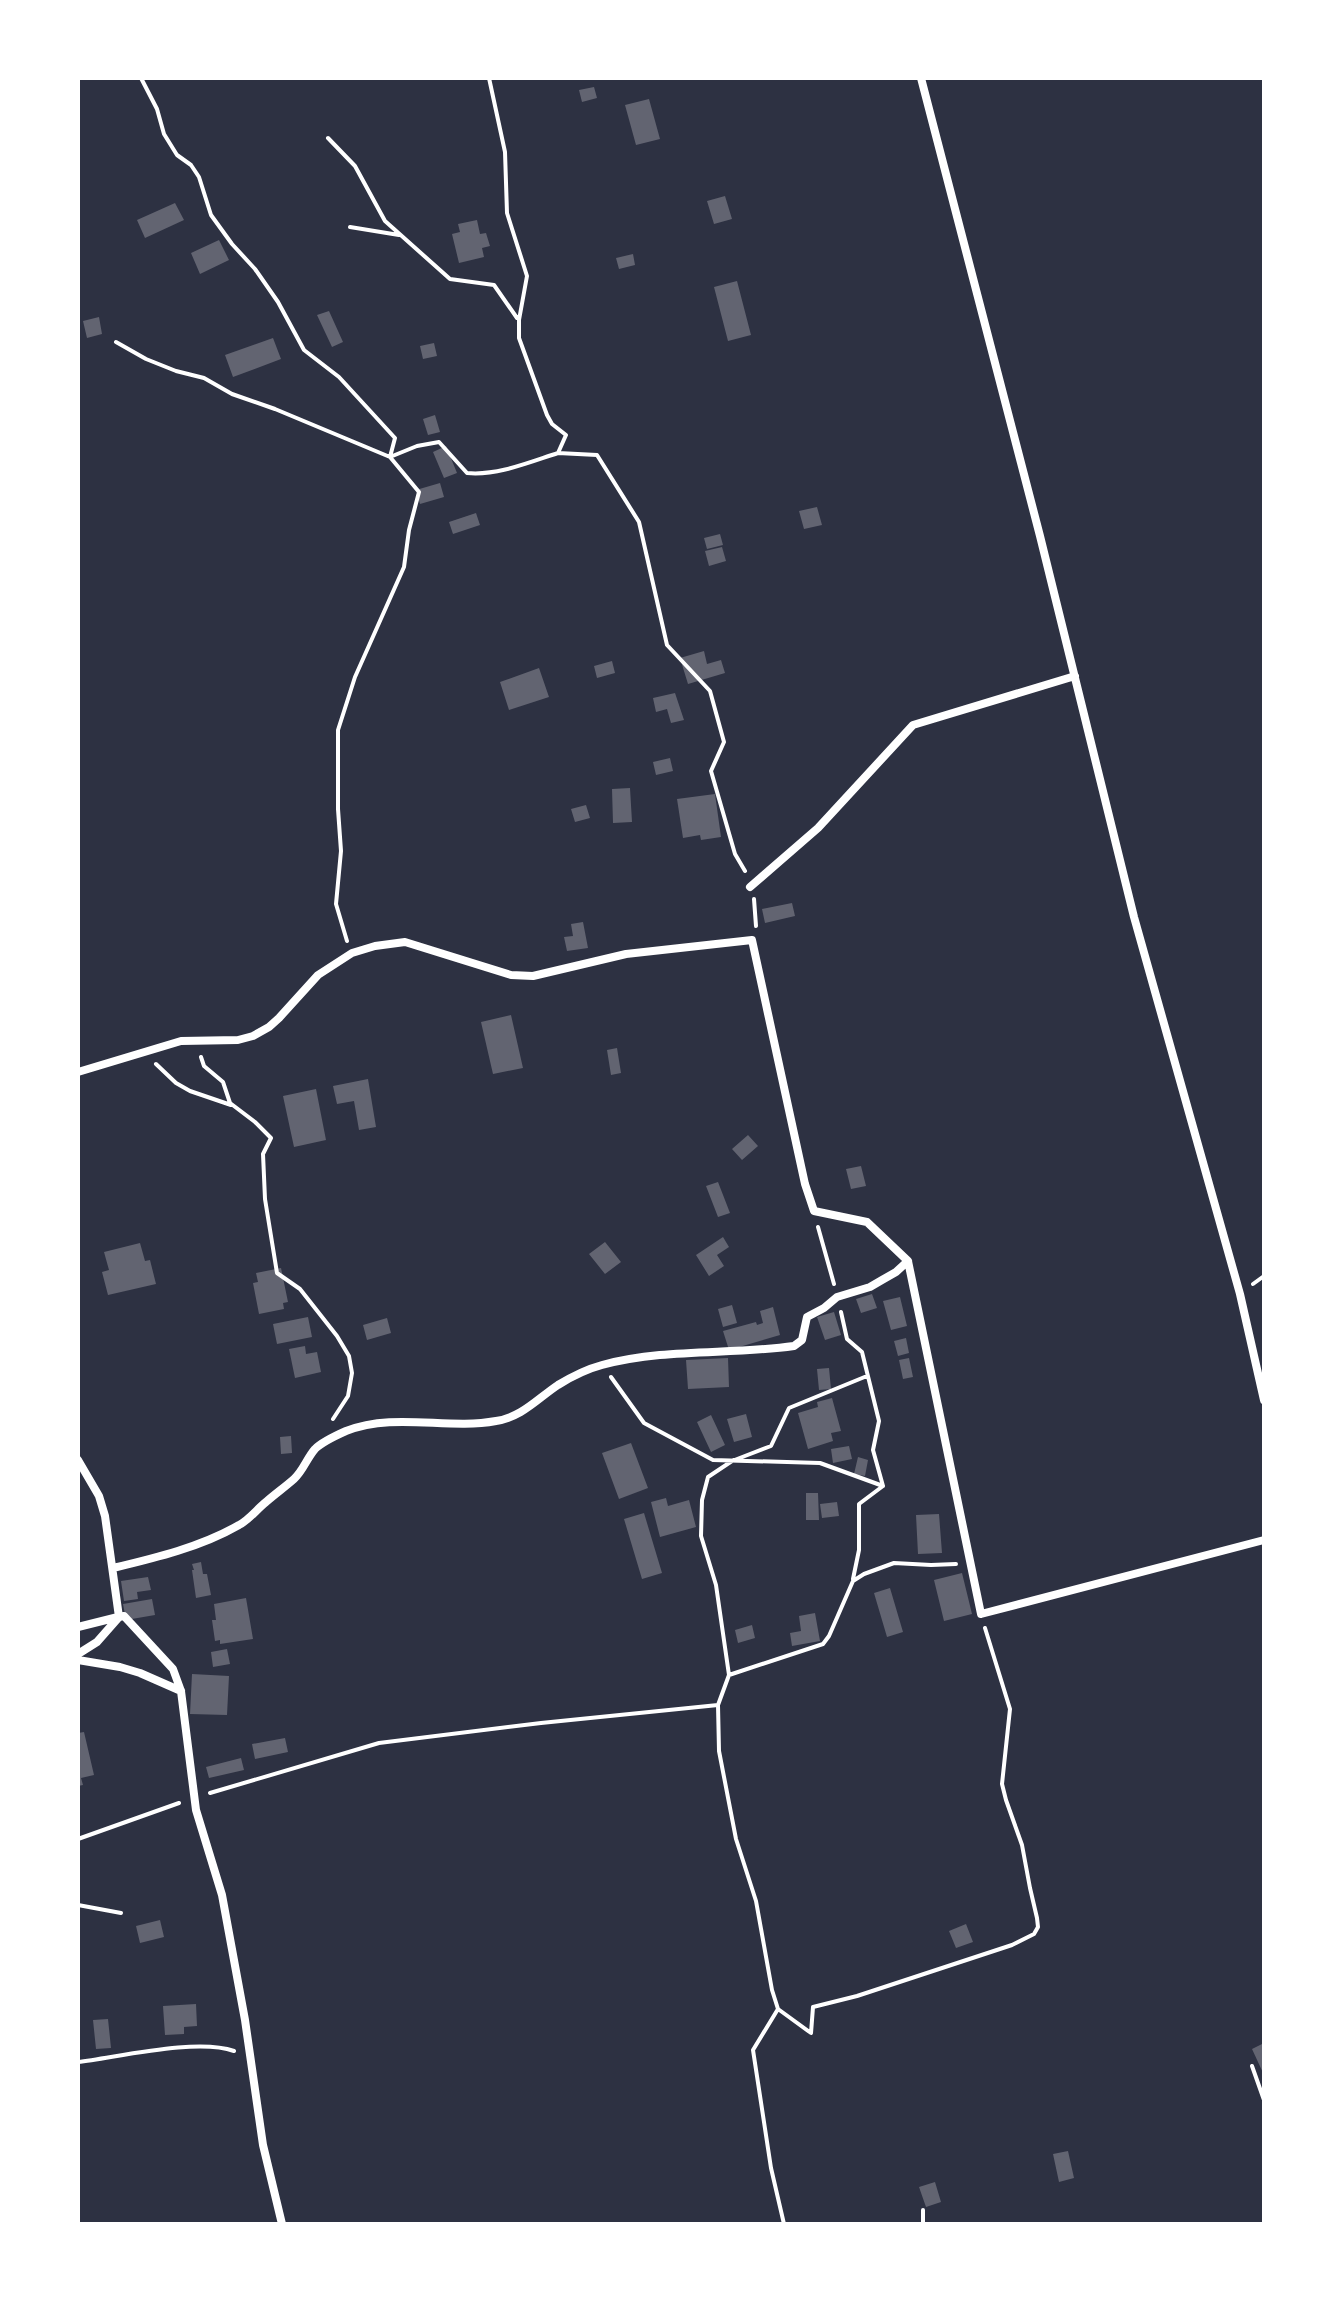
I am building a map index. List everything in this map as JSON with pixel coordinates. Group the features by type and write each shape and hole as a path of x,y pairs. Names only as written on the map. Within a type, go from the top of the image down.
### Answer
{"street":[{"path":"921,78 1134,917 1240,1294 1264,1400"},
{"path":"750,887 818,828 913,725 1075,676"},
{"path":"78,1072 143,1051 195,1039 238,1040 261,1032 279,1018 318,975 352,953 375,946 405,942 511,975 533,976 626,954 752,940 805,1184 814,1211 867,1222 908,1261 981,1614 1264,1540"},
{"path":"113,1568 154,1558 240,1525 297,1477 317,1447 346,1431 375,1424 411,1421 475,1425 526,1411 558,1385 602,1365 678,1352 794,1346 802,1340 807,1317 837,1297 870,1287 908,1261"},
{"path":"78,1460 99,1496 105,1516 119,1617 97,1642 78,1654"},
{"path":"78,1627 124,1616 176,1675 181,1691 198,1821 222,1895 263,2145 282,2224"},
{"path":"78,1660 140,1673 181,1691"}],"path":[{"path":"141,78 157,109 164,134 177,155 191,165 199,177 211,215 278,302 304,350 339,377 395,438 390,457"},
{"path":"489,78 505,152 507,213 527,276 519,320 521,345 547,415 552,424 566,435 558,453"},
{"path":"328,138 355,166 385,221 450,279 494,285 519,320"},
{"path":"350,227 401,235"},
{"path":"116,342 146,359 204,378 232,394 390,457 419,492 404,567 355,677 338,730 341,851 336,904 352,953"},
{"path":"390,457 417,446 439,442 467,473 478,474 558,453 597,455 639,522 667,645 710,691 724,742 711,771 735,854 755,903 756,925 752,940"},
{"path":"195,1039 204,1066 221,1080 228,1100 271,1138 263,1154 265,1199 277,1273 300,1289 349,1356 352,1373 348,1396 332,1421"},
{"path":"143,1051 176,1083 234,1106"},
{"path":"814,1211 847,1339 862,1352 879,1421 873,1450 883,1486"},
{"path":"602,1365 644,1423 713,1460 820,1463 883,1486"},
{"path":"867,1376 789,1408 771,1446 732,1461 708,1477 702,1500 701,1536 716,1585 729,1675 718,1705 719,1751 736,1839 756,1901 778,2009 811,2033 813,2007 857,1996 983,1954 1034,1934 1038,1927 1022,1845 1002,1784 1010,1709 981,1614"},
{"path":"729,1675 823,1644 853,1581 859,1550 859,1504 883,1486"},
{"path":"853,1581 872,1570 894,1563 970,1563"},
{"path":"78,1839 194,1798 379,1743 718,1705"},
{"path":"78,1905 121,1913"},
{"path":"778,2009 753,2050 771,2168 784,2224"},
{"path":"78,2062 196,2046 221,2047 251,2060"},
{"path":"1252,2066 1264,2100"},
{"path":"923,2210 923,2224"}],"building":[{"path":"594,87 597,98 582,102 579,90"},
{"path":"649,99 660,139 636,145 625,105"},
{"path":"725,196 732,219 714,224 707,201"},
{"path":"175,203 184,220 145,238 137,220"},
{"path":"477,220 480,234 486,233 490,246 482,248 484,257 459,263 452,234 460,232 458,224"},
{"path":"219,240 229,260 200,274 191,253"},
{"path":"633,254 635,265 619,269 616,258"},
{"path":"737,281 751,335 728,341 714,287"},
{"path":"329,311 343,342 332,347 317,315"},
{"path":"99,317 102,334 87,338 83,321"},
{"path":"273,338 281,359 233,377 225,355"},
{"path":"434,343 437,356 423,359 420,346"},
{"path":"435,415 440,432 428,435 423,419"},
{"path":"446,446 457,473 444,478 433,452"},
{"path":"440,483 444,497 420,504 416,490"},
{"path":"817,507 822,525 804,529 799,511"},
{"path":"476,513 480,525 453,534 449,522"},
{"path":"720,534 723,545 707,549 704,538"},
{"path":"722,547 726,561 709,566 705,551"},
{"path":"704,651 707,664 721,660 725,673 688,684 680,658"},
{"path":"612,661 615,673 597,678 594,666"},
{"path":"539,668 549,697 509,710 500,682"},
{"path":"675,693 684,720 671,723 667,709 656,712 653,698"},
{"path":"670,758 673,771 656,775 653,762"},
{"path":"630,788 632,822 613,823 612,789"},
{"path":"715,794 721,837 701,840 700,835 683,838 677,799"},
{"path":"586,805 590,818 575,822 571,809"},
{"path":"792,903 795,916 765,923 762,909"},
{"path":"583,922 588,948 567,951 564,937 573,936 571,924"},
{"path":"511,1015 523,1068 493,1074 481,1022"},
{"path":"617,1048 621,1073 611,1075 607,1050"},
{"path":"368,1079 376,1127 359,1130 354,1101 337,1104 333,1086"},
{"path":"316,1089 326,1140 294,1147 283,1096"},
{"path":"748,1135 758,1146 742,1160 732,1149"},
{"path":"861,1166 866,1186 851,1189 846,1169"},
{"path":"718,1182 730,1213 718,1217 706,1186"},
{"path":"723,1237 729,1247 717,1255 724,1266 709,1276 696,1255"},
{"path":"605,1242 621,1262 605,1274 589,1254"},
{"path":"140,1243 145,1261 150,1260 156,1284 108,1295 102,1272 109,1270 104,1252"},
{"path":"281,1268 288,1302 283,1303 284,1309 259,1314 253,1283 258,1282 256,1273"},
{"path":"872,1294 877,1308 861,1313 856,1299"},
{"path":"900,1297 907,1326 891,1330 883,1301"},
{"path":"732,1305 737,1323 723,1327 718,1309"},
{"path":"773,1307 780,1335 729,1350 723,1331 763,1323 760,1311"},
{"path":"834,1312 841,1335 825,1340 817,1317"},
{"path":"308,1317 312,1337 277,1344 273,1324"},
{"path":"387,1318 391,1333 367,1340 363,1325"},
{"path":"906,1338 909,1353 898,1356 894,1341"},
{"path":"305,1346 306,1354 317,1352 321,1372 295,1378 289,1349"},
{"path":"728,1358 729,1387 688,1389 686,1360"},
{"path":"909,1358 913,1377 903,1379 899,1360"},
{"path":"829,1368 831,1389 819,1390 817,1369"},
{"path":"832,1398 841,1431 831,1433 833,1441 808,1449 798,1413 818,1407 817,1402"},
{"path":"746,1414 752,1437 734,1442 727,1419"},
{"path":"711,1415 725,1445 711,1452 697,1422"},
{"path":"291,1436 292,1453 281,1454 280,1437"},
{"path":"631,1443 648,1488 619,1499 602,1453"},
{"path":"849,1446 852,1459 833,1463 831,1449"},
{"path":"858,1457 868,1460 865,1476 854,1474"},
{"path":"806,1493 818,1493 819,1520 806,1520"},
{"path":"666,1498 668,1506 689,1500 696,1527 660,1537 651,1502"},
{"path":"837,1502 839,1516 822,1518 820,1504"},
{"path":"644,1513 662,1573 642,1579 624,1519"},
{"path":"939,1514 942,1553 918,1554 916,1515"},
{"path":"201,1562 211,1595 196,1598 192,1564"},
{"path":"962,1573 972,1614 944,1621 934,1580"},
{"path":"148,1577 151,1590 137,1592 138,1599 124,1601 121,1581"},
{"path":"890,1588 903,1632 887,1637 874,1593"},
{"path":"246,1598 253,1639 220,1644 220,1640 215,1641 212,1620 216,1620 214,1604"},
{"path":"152,1599 155,1615 126,1620 123,1604"},
{"path":"815,1613 820,1641 792,1646 790,1633 801,1631 799,1616"},
{"path":"752,1625 755,1638 738,1643 735,1630"},
{"path":"227,1649 230,1664 213,1667 211,1652"},
{"path":"192,1674 229,1676 227,1715 190,1714"},
{"path":"84,1732 94,1775 81,1778 83,1785 78,1786 78,1733"},
{"path":"285,1738 288,1752 255,1759 252,1744"},
{"path":"241,1758 244,1770 209,1778 206,1767"},
{"path":"160,1920 164,1937 140,1943 136,1926"},
{"path":"966,1924 973,1942 956,1948 949,1931"},
{"path":"196,2004 197,2026 184,2027 184,2034 165,2035 163,2006"},
{"path":"108,2019 111,2048 96,2049 93,2020"},
{"path":"1264,2043 1264,2075 1252,2049"},
{"path":"1068,2151 1074,2178 1059,2182 1053,2154"},
{"path":"935,2182 941,2202 926,2207 919,2187"}]}
